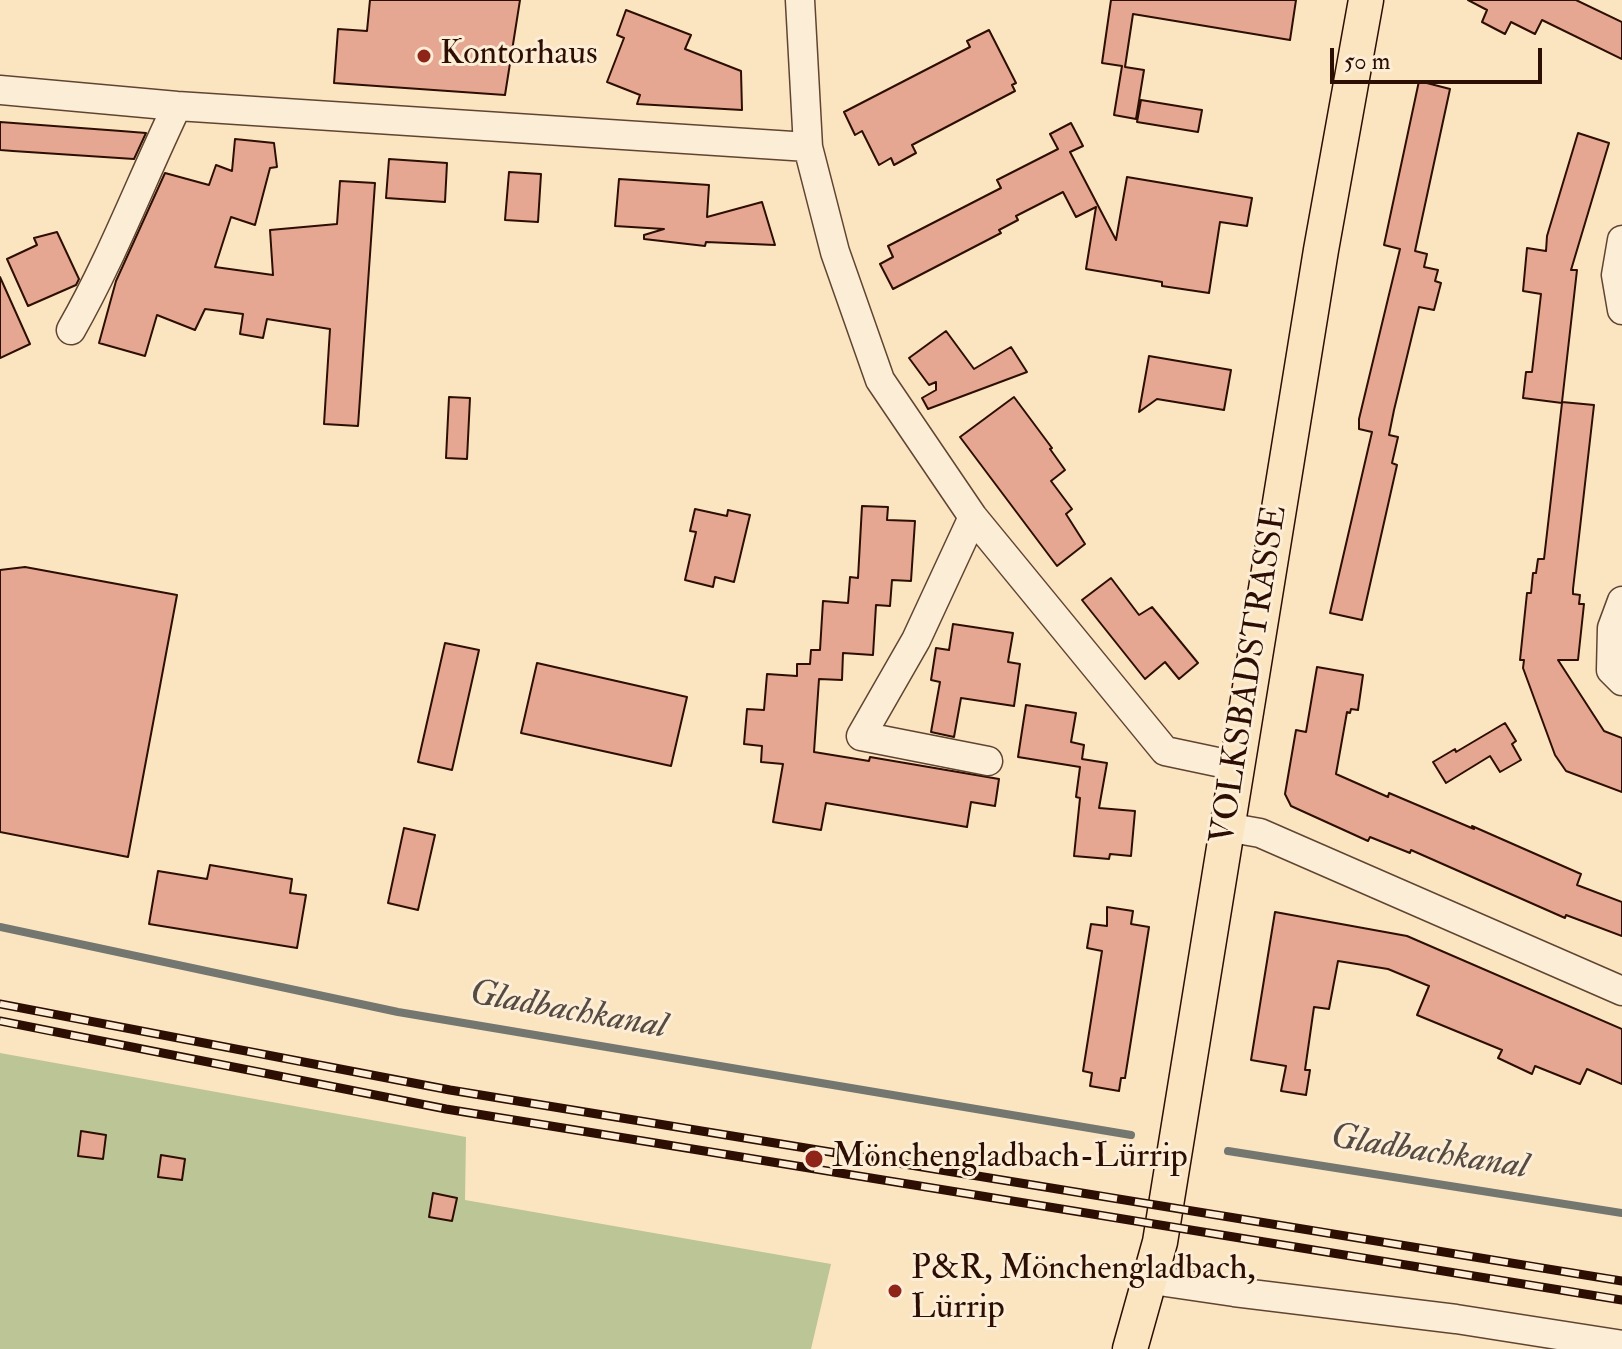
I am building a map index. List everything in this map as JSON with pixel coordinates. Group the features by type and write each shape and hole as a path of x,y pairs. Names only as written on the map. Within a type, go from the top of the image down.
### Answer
{"main road":[{"name":"VOLKSBADSTRASSE","path":"1130,1349 1152,1280 1177,1145 1236,766 1366,0"}],"street":[{"path":"800,0 808,147 835,252 880,380 932,461 973,517 1165,751 1236,766"},
{"path":"0,90 177,106 808,147"},
{"path":"71,330 97,285 177,106"},
{"path":"1622,240 1616,275 1622,310"},
{"path":"973,517 916,640 861,736 988,761"},
{"path":"1622,601 1612,628 1611,670 1622,681"},
{"path":"1226,827 1260,833 1622,991"},
{"path":"1152,1280 1456,1319 1622,1345"}],"green space":[{"path":"0,1053 466,1137 465,1200 831,1264 811,1349 0,1349"}],"building":[{"name":"Kontorhaus","path":"370,0 520,0 505,95 334,83 338,29 367,31"},
{"path":"1111,0 1296,0 1290,40 1133,14 1125,67 1144,70 1136,119 1114,115 1122,66 1102,63"},
{"path":"1468,0 1576,0 1622,22 1622,59 1542,20 1535,34 1511,22 1505,34 1482,22 1487,10"},
{"path":"626,10 691,35 685,49 741,71 742,110 637,104 640,95 607,82 624,38 617,35"},
{"path":"989,30 1016,83 1012,85 1015,91 912,145 916,153 894,165 891,158 879,165 862,131 855,135 844,112 970,47 967,41"},
{"path":"1419,81 1450,89 1415,251 1427,254 1424,267 1438,270 1435,281 1441,283 1434,310 1419,307 1394,410 1389,435 1398,437 1392,463 1397,465 1362,620 1330,613 1372,432 1359,429 1359,419 1400,249 1384,245"},
{"path":"1141,100 1202,110 1198,132 1137,122"},
{"path":"0,122 146,133 134,159 13,151 0,150"},
{"path":"1071,123 1083,146 1070,152 1116,240 1127,177 1252,198 1247,226 1220,222 1209,293 1086,269 1096,207 1076,217 1063,192 1016,216 1018,220 999,230 1001,233 893,289 880,264 893,257 888,246 1001,188 997,180 1058,149 1050,134"},
{"path":"1578,133 1609,143 1571,270 1577,270 1562,402 1594,405 1573,589 1573,594 1580,595 1579,604 1584,604 1578,660 1558,660 1604,731 1622,738 1622,792 1566,771 1555,755 1523,668 1524,660 1520,660 1527,593 1531,593 1538,559 1544,559 1562,403 1523,398 1526,372 1532,372 1541,294 1523,291 1527,248 1546,251 1547,236"},
{"path":"235,139 274,143 277,167 270,168 255,225 231,217 215,267 273,275 270,230 337,224 340,181 375,183 358,426 324,424 330,329 267,319 263,338 240,334 243,314 205,309 195,330 157,315 145,356 99,343 116,281 165,173 209,185 216,165 232,171"},
{"path":"389,159 447,163 445,202 386,198"},
{"path":"509,172 541,174 538,222 505,220"},
{"path":"619,179 709,185 707,217 762,202 775,245 706,242 705,246 644,239 644,235 664,229 615,226"},
{"path":"57,232 79,279 76,285 28,306 7,259 37,245 34,238"},
{"path":"0,277 30,344 0,358"},
{"path":"946,331 974,369 1011,347 1027,372 928,409 922,398 936,390 936,382 929,385 909,358"},
{"path":"1149,356 1231,370 1224,410 1157,399 1139,412"},
{"path":"449,397 470,398 467,459 446,458"},
{"path":"1014,397 1065,470 1051,481 1072,509 1066,514 1085,544 1057,566 960,437"},
{"path":"862,506 888,507 887,520 915,521 911,581 892,580 890,606 876,605 873,655 843,653 842,680 819,679 814,752 869,761 870,757 999,779 995,806 971,802 967,827 826,803 821,830 773,822 783,764 761,762 762,746 744,744 747,709 764,710 767,674 797,676 797,664 810,664 811,650 820,650 823,601 848,603 850,577 858,578"},
{"path":"695,509 727,516 728,510 750,515 734,582 715,577 713,587 685,580 696,532 690,531"},
{"path":"25,567 177,595 128,857 0,832 0,570"},
{"path":"1111,578 1139,615 1152,607 1198,663 1179,679 1165,662 1145,679 1082,600"},
{"path":"953,624 1013,633 1008,662 1020,664 1014,706 961,698 954,737 931,732 940,682 931,680 936,648 949,650"},
{"path":"445,643 479,650 452,770 418,762"},
{"path":"537,663 687,697 671,766 521,733"},
{"path":"1317,667 1363,675 1358,710 1347,712 1336,774 1474,829 1472,826 1581,874 1577,885 1622,902 1622,936 1566,915 1565,918 1411,850 1410,853 1370,837 1368,841 1291,806 1285,794 1296,730 1306,732"},
{"path":"1026,705 1076,713 1071,742 1084,745 1082,759 1107,763 1099,808 1135,811 1131,856 1110,854 1109,859 1074,856 1080,767 1018,757"},
{"path":"1505,723 1516,741 1512,744 1521,760 1500,772 1490,756 1446,783 1433,762"},
{"path":"404,828 435,835 418,910 388,903"},
{"path":"210,865 292,879 290,893 306,895 297,948 149,924 158,871 207,879"},
{"path":"1107,907 1133,911 1131,924 1149,927 1125,1078 1121,1078 1119,1091 1090,1086 1092,1073 1083,1071 1102,951 1087,948 1091,924 1107,926"},
{"path":"1275,912 1407,936 1622,1029 1622,1084 1587,1069 1580,1084 1535,1066 1532,1074 1498,1058 1502,1050 1417,1015 1429,986 1388,969 1338,961 1329,1009 1314,1007 1305,1070 1310,1070 1306,1095 1281,1091 1286,1066 1251,1060"},
{"path":"81,1131 106,1135 103,1159 78,1156"},
{"path":"161,1155 185,1159 182,1180 158,1177"},
{"path":"433,1193 457,1198 452,1221 429,1217"}],"waterway":[{"name":"Gladbachkanal","path":"0,927 398,1012 1131,1135"},
{"name":"Gladbachkanal","path":"1228,1151 1622,1213"}],"railway":[{"path":"0,1004 450,1090 1622,1281"},
{"path":"0,1021 446,1109 1622,1300"}],"place":[{"name":"Kontorhaus","path":"424,56"},
{"name":"Mönchengladbach-Lürrip","path":"814,1159"},
{"name":"P&R, Mönchengladbach, Lürrip","path":"895,1291"}]}
